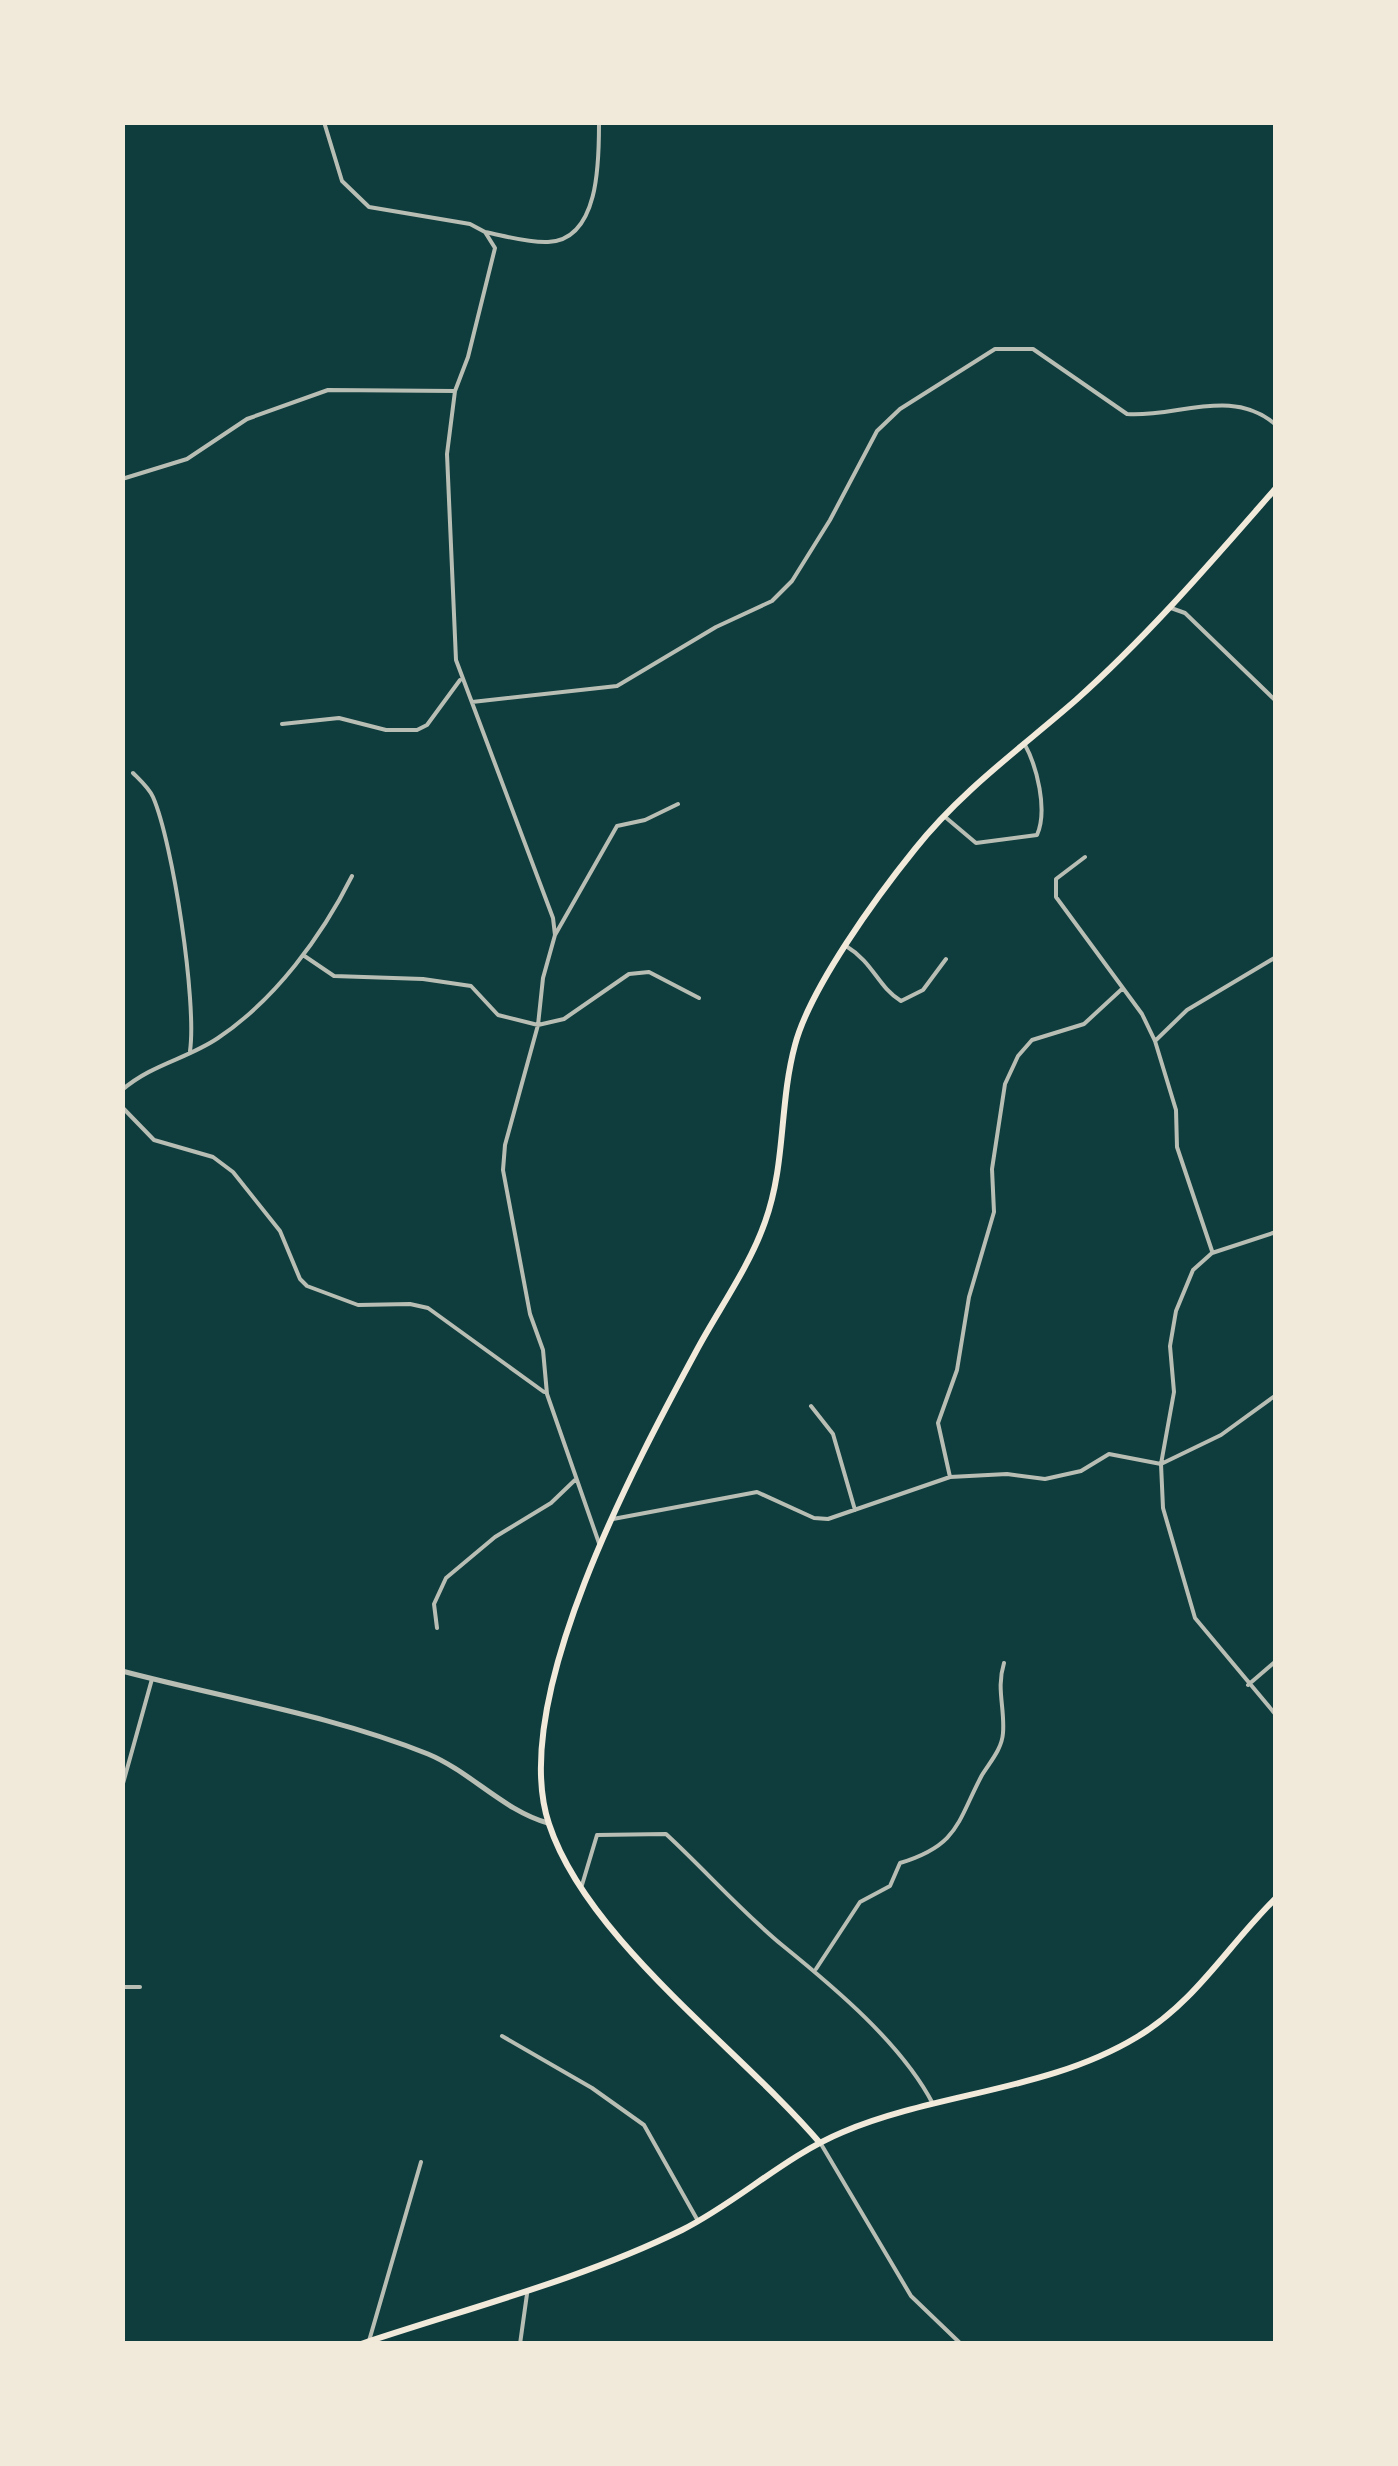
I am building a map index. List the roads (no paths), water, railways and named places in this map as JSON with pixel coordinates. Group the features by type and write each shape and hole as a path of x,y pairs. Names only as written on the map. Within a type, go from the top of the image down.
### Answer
{"main road":[{"path":"820,2143 628,1947 582,1885 548,1823 541,1775 545,1718 600,1546 654,1430 764,1227 778,1180 796,1039 846,946 914,850 944,816 1078,698 1171,608 1276,488"},
{"path":"365,2342 639,2250 698,2221 820,2143 884,2116 1037,2079 1137,2038 1207,1980 1276,1898"}],"street":[{"path":"324,122 342,181 370,207 470,224 485,232 544,242 568,236 583,220 594,194 600,122"},
{"path":"485,232 494,248 468,357 455,390 447,454 460,680 472,702 553,918 555,934"},
{"path":"472,702 617,686 716,627 772,602 792,581 830,520 877,431 900,408 996,349 1033,349 1127,414 1212,405 1251,410 1276,425"},
{"path":"122,478 187,459 246,419 328,390 455,390"},
{"path":"1171,608 1185,613 1276,701"},
{"path":"282,724 338,718 386,730 418,730 460,680"},
{"path":"944,816 976,843 1037,835 1037,780 1034,761 1024,743"},
{"path":"134,774 154,800 168,849 193,1020 190,1051"},
{"path":"600,1546 547,1394 543,1350 530,1314 503,1170 505,1146 538,1025 542,978 555,934 617,826 645,820 678,804"},
{"path":"1086,857 1056,878 1053,888 1155,1041 1176,1110 1177,1147 1212,1253"},
{"path":"122,1090 142,1072 231,1028 303,955 335,911 352,876"},
{"path":"846,946 867,958 882,987 901,1001 923,990 946,960"},
{"path":"303,955 334,976 423,979 471,986 498,1015 538,1025 564,1018 629,974 649,972 698,998"},
{"path":"1155,1041 1187,1010 1276,956"},
{"path":"950,1478 938,1423 957,1370 969,1298 994,1212 992,1168 1005,1084 1018,1056 1032,1040 1084,1024 1122,988"},
{"path":"122,1107 154,1140 213,1157 233,1172 280,1231 300,1279 307,1286 358,1305 410,1304 428,1308 547,1394"},
{"path":"1276,1232 1212,1253 1193,1270 1176,1311 1170,1346 1174,1392 1162,1464 1163,1508 1196,1618 1276,1715"},
{"path":"613,1518 757,1492 814,1518 856,1512 950,1478 1007,1474 1045,1479 1081,1470 1109,1454 1162,1464 1221,1436 1276,1396"},
{"path":"810,1406 833,1434 856,1512"},
{"path":"437,1628 434,1604 446,1578 495,1536 542,1510 575,1480"},
{"path":"1248,1685 1276,1660"},
{"path":"816,1969 860,1902 890,1886 900,1863 950,1836 974,1801 980,1778 1001,1743 998,1682 1004,1663"},
{"path":"122,1671 301,1714 428,1754 464,1772 528,1817 548,1823"},
{"path":"122,1787 152,1678"},
{"path":"582,1885 597,1836 657,1830 666,1834 781,1944 816,1969 914,2068 933,2104"},
{"path":"122,1987 140,1988"},
{"path":"502,2036 578,2079 644,2125 698,2221"},
{"path":"820,2143 911,2296 961,2344"},
{"path":"365,2342 421,2162"},
{"path":"520,2344 527,2289"}]}
